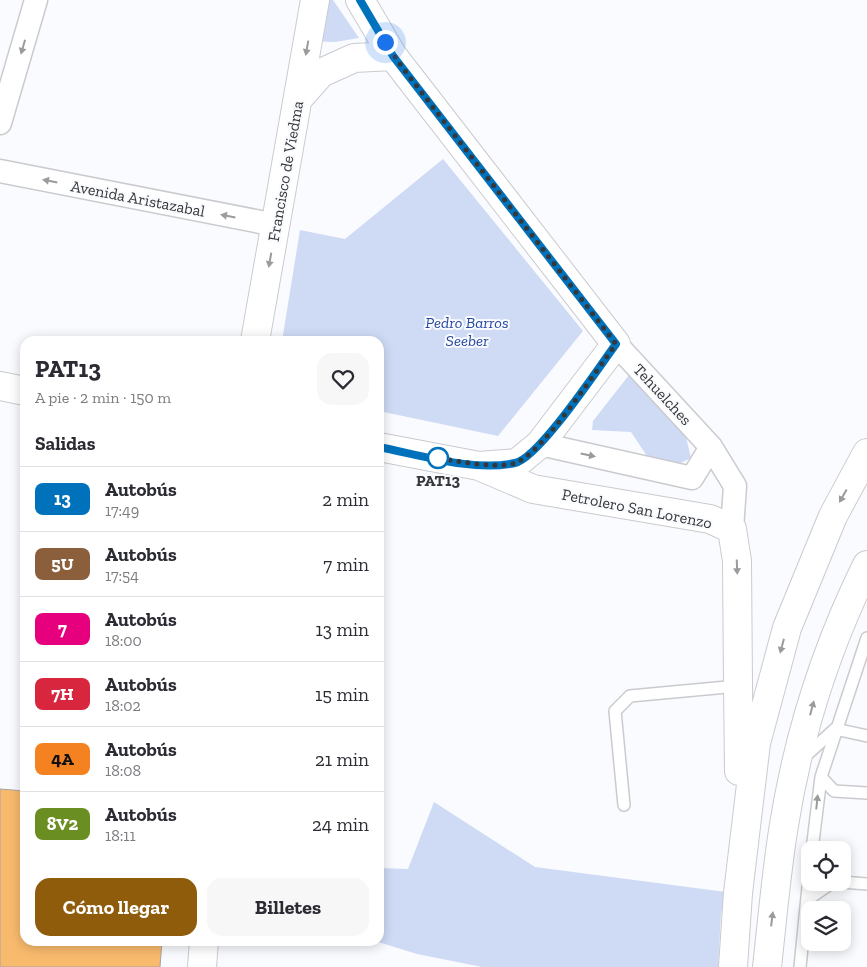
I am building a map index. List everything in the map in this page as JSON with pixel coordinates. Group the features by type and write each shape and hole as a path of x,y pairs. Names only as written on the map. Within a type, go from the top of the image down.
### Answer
{"main road":[{"name":"Francisco de Viedma","path":"256,336 315,0"},
{"name":"Tehuelches","path":"360,0 393,56 616,344"},
{"path":"298,99 320,72 354,58 393,56"},
{"name":"Petrolero San Lorenzo","path":"479,466 517,463 540,444 616,344"},
{"path":"0,386 20,389"},
{"name":"Petrolero San Lorenzo","path":"384,448 479,466 533,489 710,519 732,529 737,561 738,893"},
{"path":"732,967 738,893 756,743 787,628 833,516 867,453"},
{"path":"767,967 783,831 797,763 820,678 842,620 866,577"},
{"path":"202,967 204,946"}],"street":[{"path":"0,124 36,0"},
{"name":"Avenida Aristazabal","path":"0,171 276,225"},
{"name":"Tehuelches","path":"616,344 711,447 735,486 732,529"},
{"path":"540,444 692,478 711,447"}],"lane":[{"path":"813,841 821,777 835,729 867,638"},
{"path":"624,805 615,711 630,696 738,686"},
{"path":"797,763 835,729"},
{"path":"835,729 867,736"},
{"path":"821,777 834,791 867,793"},
{"path":"851,883 867,884"},
{"path":"800,967 808,891"},
{"path":"807,900 820,891"}],"green space":[{"path":"311,0 333,0 359,38 335,42 303,41"},
{"name":"Pedro Barros Seeber","path":"443,159 583,331 498,436 384,412 384,336 283,336 300,230 345,239"},
{"path":"629,375 652,395 686,437 691,458 672,467 649,459 631,432 592,430 593,421"},
{"path":"434,802 535,867 726,892 721,914 718,967 482,967 417,954 384,944 384,868 408,869"}],"building":[{"path":"0,789 20,791 20,946 162,946 160,967 0,967"}],"bus line":[{"name":"13","path":"360,0 393,56 616,344 540,444 517,463 479,466 384,448"}],"place":[{"name":"PAT13","path":"438,458"}],"route":[{"path":"385,42 393,56 616,344 540,444 517,463 479,466 438,458"}]}
